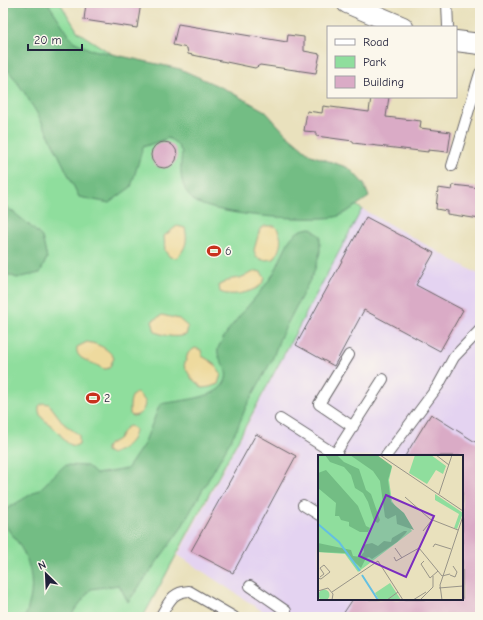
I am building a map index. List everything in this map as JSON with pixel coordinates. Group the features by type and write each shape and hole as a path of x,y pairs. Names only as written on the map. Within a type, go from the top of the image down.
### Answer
{"street":[{"path":"347,3 401,26"},
{"path":"457,41 480,44"}],"lane":[{"path":"447,3 448,26"},
{"path":"452,166 480,73"},
{"path":"387,455 438,386 454,357 480,330"},
{"path":"349,356 319,404 353,427"},
{"path":"280,419 337,455 383,379"},
{"path":"302,505 318,514"},
{"path":"250,586 286,611"},
{"path":"160,617 174,595 182,591 189,591 234,617"}],"shaded area":[{"path":"362,209 480,275 480,617 271,617 178,555"}],"green space":[{"path":"3,3 60,3 78,32 173,94 362,209 143,617 3,617"},
{"path":"3,3 48,3 73,41 89,49 180,69 225,89 265,111 285,133 311,155 349,168 364,184 369,197 347,212 335,217 304,218 260,216 217,209 201,204 191,198 187,193 181,176 182,152 176,143 168,138 143,147 131,187 109,203 79,197 36,111 15,79 3,64"},
{"path":"3,204 42,237 47,258 40,273 17,278 3,273"},
{"path":"311,228 320,236 320,252 314,272 280,338 272,360 246,407 237,429 180,530 128,602 119,585 91,589 74,611 72,617 24,617 30,600 32,586 29,565 17,541 6,526 3,511 40,489 65,465 87,466 96,474 127,469 144,444 160,404 201,397 216,391 221,387 225,381 226,370 218,351 224,337 272,276 291,238 300,231"}],"sand":[{"path":"177,226 185,228 186,244 177,258 170,257 165,251 164,236"},
{"path":"265,226 275,226 280,234 280,247 274,259 263,260 256,257 254,250 260,229"},
{"path":"256,271 261,272 265,278 261,285 251,291 235,294 220,292 219,285"},
{"path":"162,315 179,319 188,327 186,335 170,336 155,332 152,321"},
{"path":"87,342 102,347 112,355 114,358 109,368 103,369 79,356 77,347"},
{"path":"195,348 201,350 202,356 212,362 221,374 218,384 203,388 192,379 184,366 188,353"},
{"path":"137,392 145,401 144,407 142,412 138,415 132,416 130,414 130,401"},
{"path":"43,403 49,404 64,424 79,435 79,444 75,446 68,444 53,427 44,420 39,410 39,406"},
{"path":"130,426 135,429 133,438 130,442 123,448 111,454 106,451 107,446 117,440 124,429"}],"building":[{"path":"86,3 141,3 137,28 84,20"},
{"path":"178,24 287,42 288,35 304,37 304,51 320,54 316,73 260,65 255,68 188,54 187,48 173,45"},
{"path":"371,98 389,98 386,117 421,121 420,128 451,132 448,152 428,150 428,152 353,143 353,141 316,136 316,132 304,131 307,111 322,113 323,106 369,112"},
{"path":"164,142 173,146 177,155 173,164 164,168 155,164 151,155 155,146"},
{"path":"453,185 480,188 480,219 447,214 447,211 436,209 438,188 452,190"},
{"path":"366,217 434,253 416,285 463,310 440,351 364,310 334,366 296,345"},
{"path":"431,414 480,445 480,607 474,617 341,617 352,600 463,600 463,455 406,455"},
{"path":"256,434 296,456 233,573 191,551"}],"place":[{"name":"6","path":"214,251"},
{"name":"2","path":"93,398"}]}
